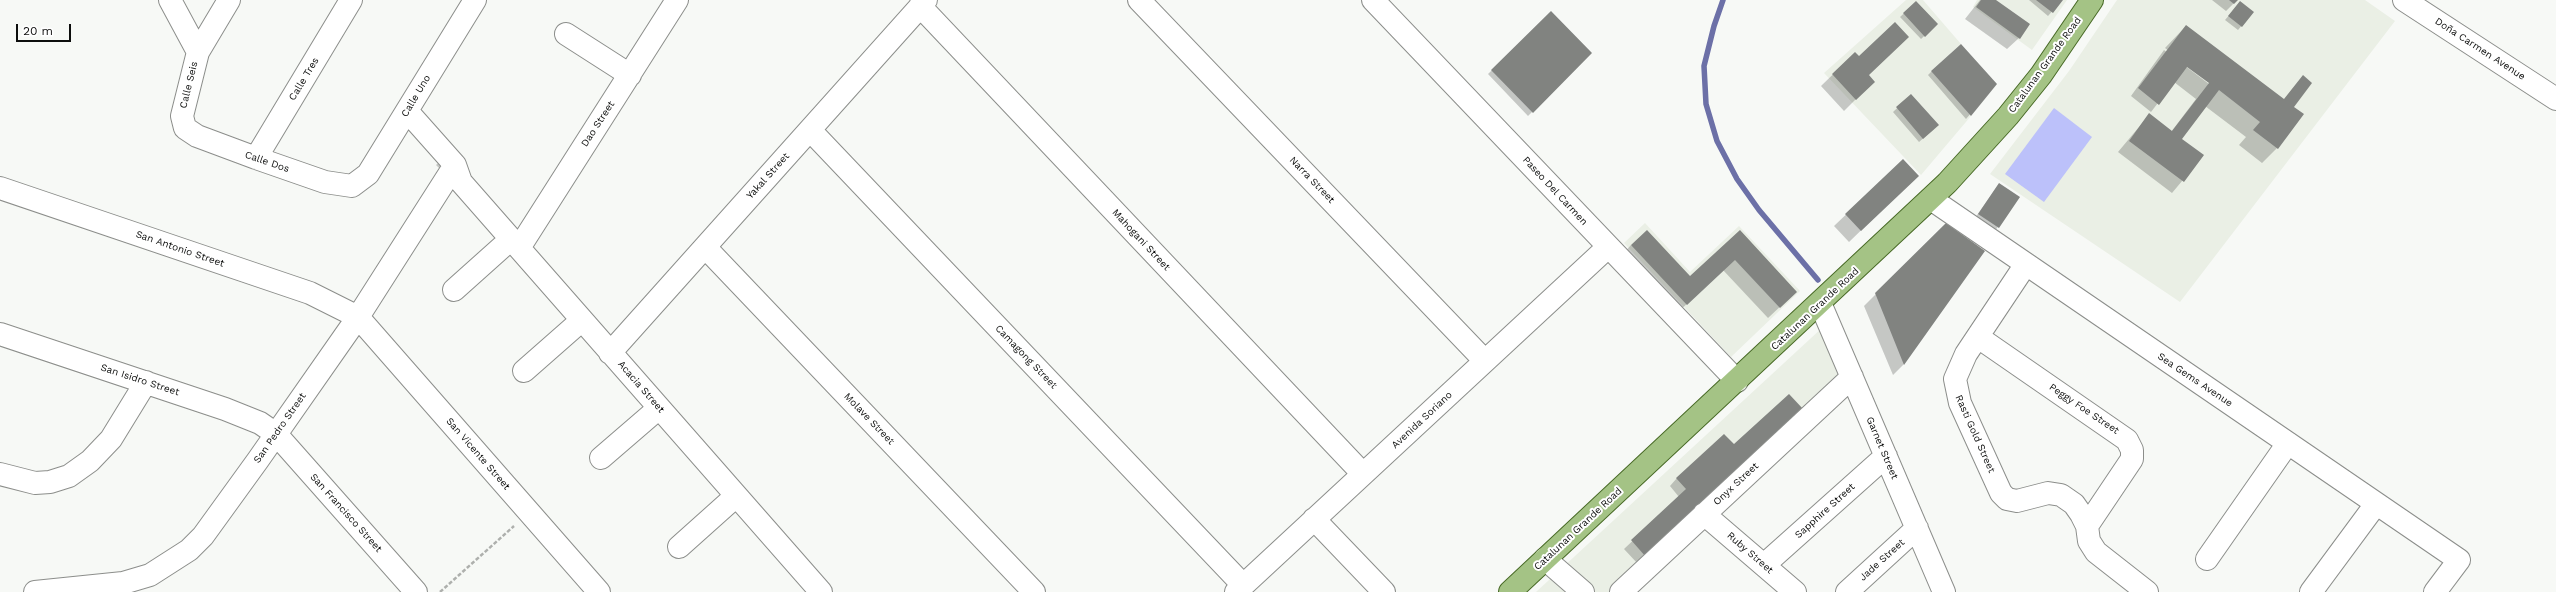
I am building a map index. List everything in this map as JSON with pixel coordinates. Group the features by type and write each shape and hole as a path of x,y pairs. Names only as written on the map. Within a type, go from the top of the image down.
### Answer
{"main road":[{"name":"Catalunan Grande Road","path":"1510,592 1931,199 2008,116 2040,75 2092,0"}],"street":[{"name":"Calle Seis","path":"170,0 198,52 182,116 185,128"},
{"path":"198,52 229,0"},
{"name":"Calle Tres","path":"256,158 351,0"},
{"name":"Calle Uno","path":"352,186 368,174 475,0"},
{"name":"Narra Street","path":"1139,0 1485,361"},
{"name":"Paseo Del Carmen","path":"1373,0 1737,381"},
{"name":"Doña Carmen Avenue","path":"2404,0 2556,99"},
{"name":"Dao Street","path":"454,290 515,244 630,75 672,2"},
{"name":"Yakal Street","path":"610,353 923,3"},
{"name":"Mahogani Street","path":"923,3 1363,474"},
{"path":"566,34 630,75"},
{"name":"Acacia Street","path":"403,117 736,496 810,588"},
{"name":"Calle Dos","path":"185,128 197,136 325,182 352,186"},
{"name":"Camagong Street","path":"810,130 1239,589"},
{"name":"San Pedro Street","path":"35,592 123,583 150,575 169,565 189,550 203,536 276,434 358,317 454,175"},
{"name":"San Antonio Street","path":"0,188 310,293 358,317"},
{"name":"Sea Gems Avenue","path":"1931,199 2459,560 2435,592"},
{"name":"Molave Street","path":"705,247 1034,592"},
{"name":"Avenida Soriano","path":"1239,589 1608,247"},
{"name":"Rasti Gold Street","path":"2026,264 1978,336 1959,369 1955,379 1956,392 2001,493 2007,499 2017,500 2048,493 2061,495 2074,504 2087,526 2090,541 2096,552 2147,592"},
{"name":"Garnet Street","path":"1820,303 1944,592"},
{"name":"San Vicente Street","path":"358,317 599,592"},
{"path":"524,371 582,320"},
{"name":"San Isidro Street","path":"0,334 242,415 276,434"},
{"name":"Peggy Foe Street","path":"1978,336 2127,440 2132,450 2132,459 2087,526"},
{"name":"Onyx Street","path":"1621,592 1852,377"},
{"path":"0,474 35,483 50,482 69,476 90,461 111,439 146,382"},
{"path":"601,458 659,408"},
{"name":"San Francisco Street","path":"276,434 416,592"},
{"path":"2207,559 2288,443"},
{"name":"Sapphire Street","path":"1764,565 1886,456"},
{"path":"679,547 736,496"},
{"path":"2311,592 2376,504"},
{"name":"Ruby Street","path":"1704,514 1795,592"},
{"path":"1314,519 1384,592"},
{"name":"Jade Street","path":"1847,592 1917,528"},
{"path":"1545,559 1583,592"}],"path":[{"path":"440,592 529,512"}],"shaded area":[{"path":"1906,0 1923,0 1961,44 1931,71 1971,116 1921,175 1824,73"},
{"path":"1977,0 2067,0 2032,50 1973,7"},
{"path":"2117,0 2365,0 2395,21 2180,302 1990,174 2069,71"},
{"path":"2054,108 2092,137 2044,202 2005,174"},
{"path":"1645,223 1690,272 1739,226 1800,291 1731,357 1624,243"},
{"path":"1823,327 1843,375 1610,592 1536,592"}],"building":[{"path":"1981,0 1996,0 2030,24 2020,39 1976,7"},
{"path":"2036,0 2063,0 2053,13"},
{"path":"2229,0 2238,0 2234,4"},
{"path":"1916,1 1938,24 1925,37 1903,13"},
{"path":"2240,1 2254,12 2242,27 2228,16"},
{"path":"1551,11 1592,53 1533,113 1491,70"},
{"path":"1895,22 1909,37 1869,75 1875,82 1856,100 1832,74 1855,52 1859,56"},
{"path":"2186,25 2284,99 2303,75 2312,83 2294,107 2304,114 2278,149 2253,130 2260,122 2219,90 2182,139 2204,155 2184,182 2129,141 2149,113 2172,131 2209,83 2187,67 2159,105 2138,88"},
{"path":"1961,44 1997,84 1971,116 1931,71"},
{"path":"1911,94 1939,125 1923,139 1896,107"},
{"path":"1903,159 1919,176 1861,231 1845,214"},
{"path":"1999,183 2020,197 1999,228 1978,214"},
{"path":"1946,223 1985,251 1904,365 1875,293"},
{"path":"1647,230 1690,276 1740,230 1797,292 1780,308 1735,260 1687,305 1631,245"},
{"path":"1789,394 1804,410 1646,557 1631,540 1686,489 1676,478 1724,434 1734,444"}],"waterway":[{"path":"1723,0 1714,26 1704,66 1706,104 1717,141 1737,179 1759,210 1818,280"}]}
